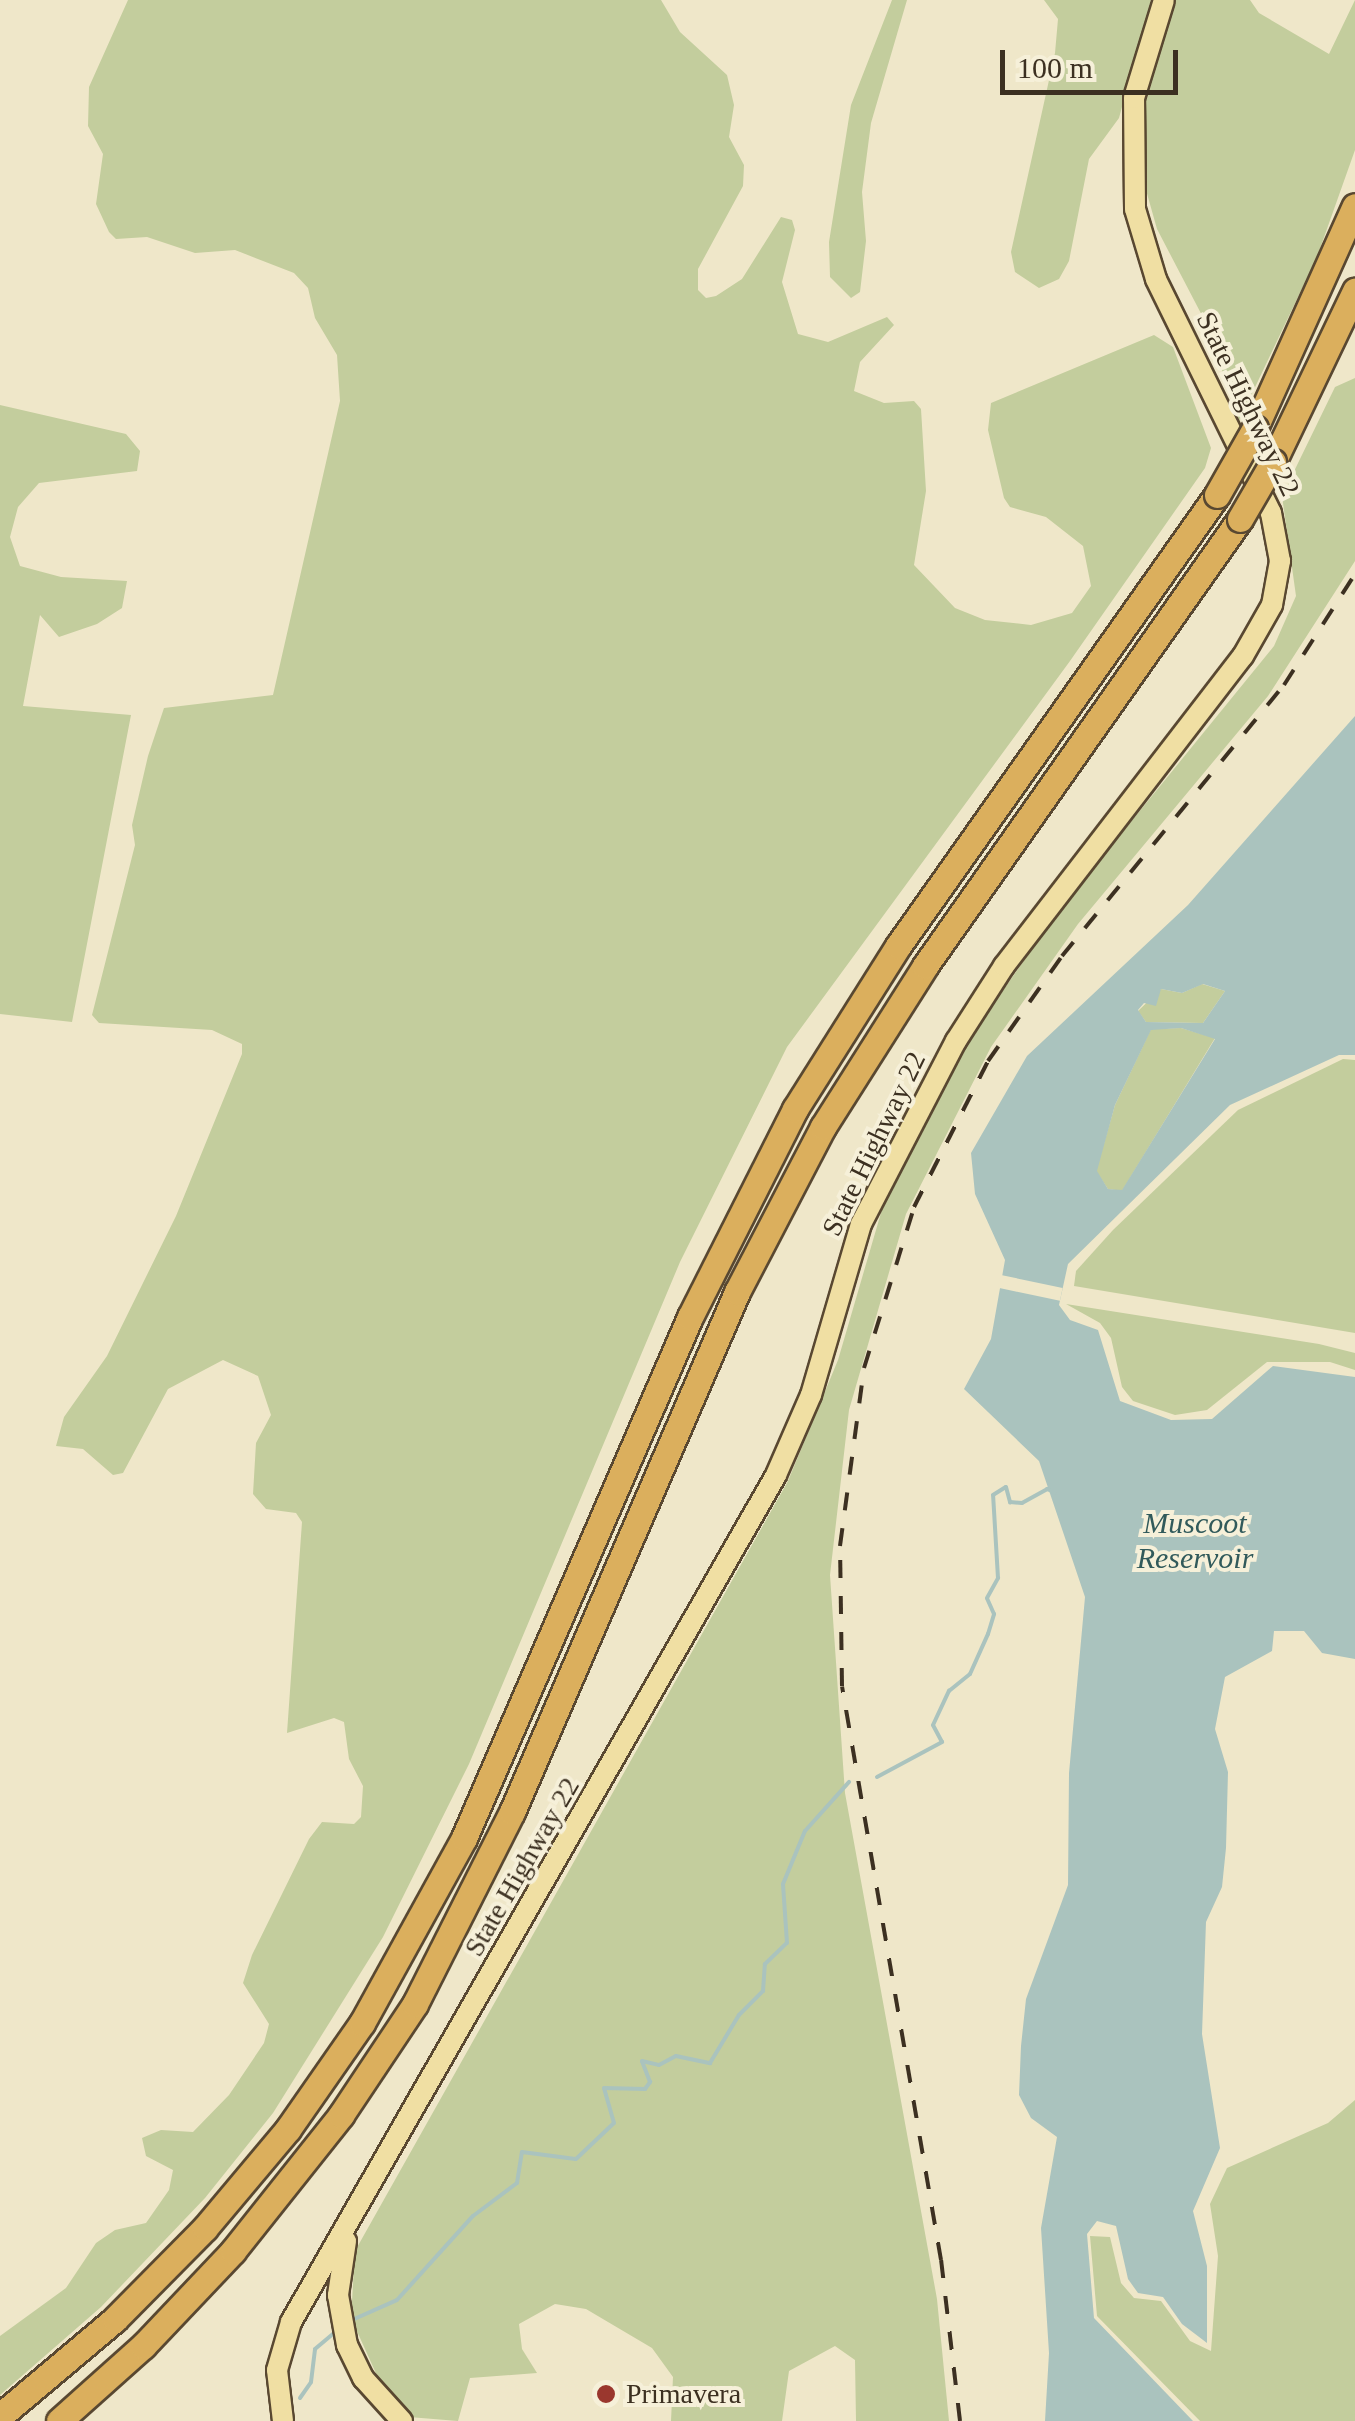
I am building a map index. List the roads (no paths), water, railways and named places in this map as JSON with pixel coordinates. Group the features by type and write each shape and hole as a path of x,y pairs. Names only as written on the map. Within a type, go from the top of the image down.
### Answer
{"highway":[{"path":"0,2416 115,2319 205,2228 288,2129 362,2023 464,1838 690,1317 795,1109 898,946 1218,495 1255,428 1355,206"},
{"path":"59,2421 143,2346 252,2230 415,2004 483,1878 737,1292 814,1144 925,966 1240,518 1274,462 1355,291"}],"main road":[{"name":"State Highway 22","path":"372,2185 776,1475 812,1394 861,1224 956,1042 1004,966 1243,656 1272,605 1280,570 1274,524 1147,254 1135,208 1130,144 1142,60 1164,0"},
{"path":"283,2421 278,2370 284,2339 372,2185"},
{"path":"372,2185 345,2244 339,2312 363,2378 402,2421"}],"water":[{"name":"Muscoot Reservoir","path":"1355,716 1355,1055 1339,1055 1230,1105 1068,1264 1059,1305 1070,1320 1098,1330 1120,1401 1171,1420 1212,1419 1273,1366 1355,1377 1355,1659 1322,1653 1304,1631 1274,1631 1272,1651 1225,1677 1215,1729 1228,1772 1226,1848 1222,1887 1206,1922 1202,2034 1220,2148 1193,2211 1207,2266 1207,2343 1182,2324 1163,2297 1138,2293 1128,2279 1116,2226 1097,2221 1087,2234 1094,2318 1193,2421 1045,2421 1049,2353 1041,2228 1057,2137 1031,2118 1019,2095 1021,2046 1026,1999 1068,1885 1069,1773 1085,1597 1039,1461 964,1389 991,1339 1005,1260 975,1194 971,1153 1027,1056 1188,905","holes":["1203,984 1225,991 1203,1023 1146,1022 1138,1010 1144,1003 1156,1006 1161,989 1182,993","1181,1028 1215,1039 1122,1190 1108,1189 1097,1171 1115,1105 1151,1030"]}],"waterway":[{"path":"877,1777 942,1742 933,1725 949,1691 970,1674 988,1634 994,1614 987,1598 998,1578 993,1495 1006,1487 1010,1502 1022,1503 1047,1489 1054,1492"},
{"path":"352,2320 397,2300 473,2216 517,2183 522,2152 576,2159 614,2123 604,2088 645,2089 650,2082 642,2061 659,2065 676,2056 710,2063 739,2015 763,1991 765,1964 787,1943 783,1884 805,1831 849,1782"},
{"path":"300,2398 311,2382 315,2349 335,2332"}],"railway":[{"path":"960,2421 941,2260 842,1686 840,1546 864,1368 914,1207 988,1061 1062,956 1284,685 1355,574"}],"place":[{"name":"Primavera","path":"606,2394"}]}
